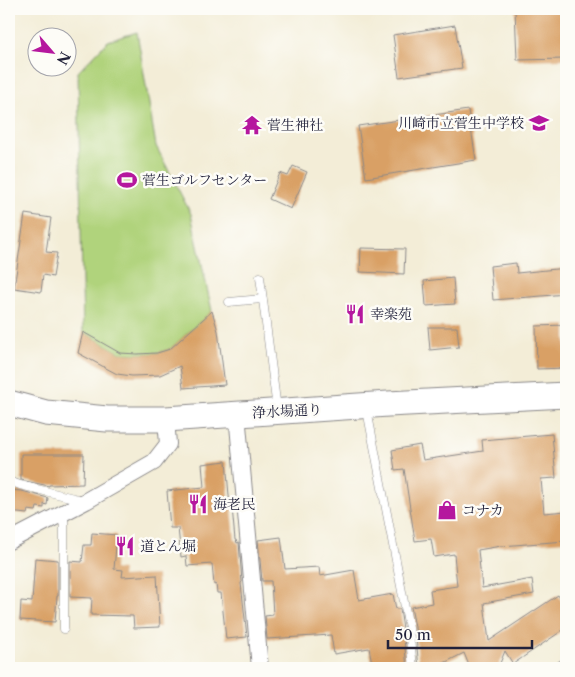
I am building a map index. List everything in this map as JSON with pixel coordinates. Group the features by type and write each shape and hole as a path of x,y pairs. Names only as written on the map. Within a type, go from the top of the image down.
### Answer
{"main road":[{"name":"浄水場通り","path":"9,403 46,412 107,419 166,418 566,395"}],"street":[{"path":"237,414 260,668"},
{"path":"9,540 86,501 154,462 168,444 166,418"}],"lane":[{"path":"260,277 277,411"},
{"path":"229,302 262,299"},
{"path":"366,406 409,628 413,668"},
{"path":"9,481 86,501"},
{"path":"64,512 64,629"}],"green space":[{"name":"菅生ゴルフセンター","path":"137,32 156,146 191,214 212,311 170,349 157,353 120,353 83,332 78,72 108,41"}],"building":[{"path":"515,9 566,9 566,59 517,60"},
{"path":"455,25 462,68 399,77 393,35"},
{"path":"468,110 476,160 366,178 358,126"},
{"path":"293,166 307,172 291,209 269,199 280,173 288,176"},
{"path":"25,214 51,218 46,252 57,253 53,277 43,275 41,292 14,288"},
{"path":"361,248 405,249 404,274 360,272"},
{"path":"516,263 517,273 566,268 566,294 493,300 490,266"},
{"path":"453,278 455,304 426,306 424,281"},
{"path":"212,311 218,331 225,385 183,388 180,366 160,375 132,376 117,374 78,353 83,332 120,353 157,353 170,349"},
{"path":"566,325 566,368 537,369 536,326"},
{"path":"428,327 457,327 459,347 430,350"},
{"path":"552,434 556,478 541,479 544,513 566,511 566,541 501,546 478,550 482,588 532,579 534,594 484,603 489,641 558,595 566,608 566,628 513,664 505,651 498,668 470,668 464,653 434,668 419,668 411,607 432,603 430,590 457,586 454,554 434,557 431,539 415,541 404,469 395,470 392,450 420,445 423,460 483,451 482,440"},
{"path":"21,454 84,454 83,484 49,486 21,480"},
{"path":"226,461 235,540 237,543 239,542 247,637 226,639 221,593 217,593 216,584 214,585 212,564 187,566 186,556 181,557 178,528 170,528 167,491 204,487 202,464"},
{"path":"9,490 22,491 48,498 47,505 44,504 44,508 37,507 36,511 28,510 27,514 9,512"},
{"path":"92,533 117,535 114,569 123,570 122,577 157,575 160,627 134,628 133,616 91,615 92,598 70,597 70,561 82,562 84,545 91,545"},
{"path":"281,537 285,569 319,567 320,576 354,570 359,600 393,594 396,609 400,609 407,668 373,668 369,648 334,654 331,635 267,639 265,616 273,615 271,581 262,581 258,540"},
{"path":"35,558 58,560 58,596 55,622 20,620 21,601 32,602"}],"place":[{"name":"川崎市立菅生中学校","path":"539,123"},
{"name":"菅生神社","path":"252,125"},
{"name":"菅生ゴルフセンター","path":"127,180"},
{"name":"幸楽苑","path":"355,314"},
{"name":"海老民","path":"198,504"},
{"name":"コナカ","path":"447,510"},
{"name":"道とん堀","path":"125,546"}]}
